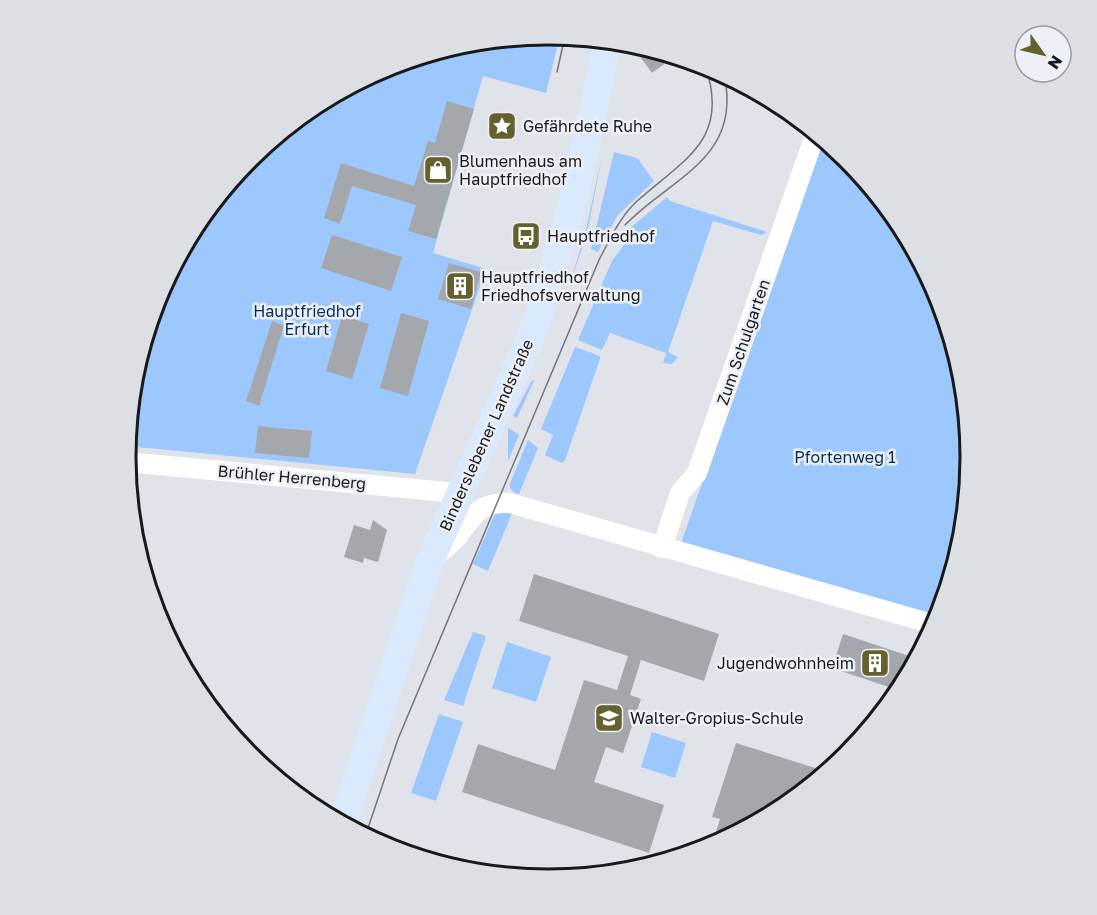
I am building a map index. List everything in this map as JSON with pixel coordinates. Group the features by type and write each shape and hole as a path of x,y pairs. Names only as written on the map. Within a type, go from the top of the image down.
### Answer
{"main road":[{"name":"Binderslebener Landstraße","path":"345,816 429,563 540,312 576,191 606,50"}],"street":[{"name":"Zum Schulgarten","path":"662,548 680,493 697,473 813,141"},
{"name":"Brühler Herrenberg","path":"136,463 458,493"},
{"path":"429,563 458,536 472,514 496,502 520,504 662,548 926,622"}],"green space":[{"name":"Hauptfriedhof Erfurt","path":"558,45 546,93 483,76 433,253 486,269 415,474 136,447 144,377 158,325 167,300 191,251 221,206 257,166 297,130 342,100 391,76 416,67 468,53 522,46"},
{"name":"Pfortenweg 1","path":"820,147 876,206 906,251 930,300 947,351 957,404 961,458 953,538 939,590 930,615 680,546"},
{"path":"603,152 587,234 568,289 585,234"},
{"path":"614,152 637,158 654,181 617,216 598,252 591,249"},
{"path":"667,197 670,201 767,232 761,235 713,221 668,352 678,357 672,364 663,363 666,353 610,333 602,350 578,340 612,261 629,238 624,233"},
{"path":"575,347 600,356 600,359 562,463 545,455 553,435 541,429"},
{"path":"532,380 534,381 517,418 513,416"},
{"path":"508,428 519,435 508,461"},
{"path":"528,440 538,448 519,494 514,493 509,486"},
{"path":"497,509 513,511 488,571 473,564"},
{"path":"473,632 486,636 463,706 444,700"},
{"path":"507,642 551,657 536,702 492,688"},
{"path":"439,714 463,722 436,801 411,793"},
{"path":"652,732 686,743 675,778 641,767"}],"building":[{"path":"639,55 666,62 652,73"},
{"name":"Blumenhaus am Hauptfriedhof","path":"447,101 474,109 436,239 408,231 416,205 352,186 340,224 324,218 341,163 414,186 428,141 435,143"},
{"path":"332,235 402,257 391,291 321,268"},
{"name":"Hauptfriedhof Friedhofsverwaltung","path":"449,263 481,272 471,309 438,299"},
{"path":"401,313 429,321 408,396 380,388"},
{"path":"342,316 369,324 352,379 326,371"},
{"path":"272,321 284,325 259,406 246,401"},
{"path":"258,426 312,431 309,458 255,453"},
{"path":"373,520 387,530 378,562 364,558 363,563 344,557 354,525 370,530"},
{"path":"534,574 719,634 704,681 641,660 630,695 641,699 623,753 606,747 594,782 664,805 649,853 462,792 478,744 555,770 584,680 617,690 628,656 519,621"},
{"name":"Jugendwohnheim","path":"843,634 910,656 891,688 832,668"},
{"path":"736,743 819,769 800,785 755,815 715,835 720,819 712,817"}],"tram line":[{"path":"557,72 563,46"},
{"path":"368,828 398,739 599,260 630,208 686,160 698,146 707,130 712,112 708,77"},
{"path":"625,225 643,208 682,179 713,146 723,127 727,103 725,85"}],"place":[{"name":"Gefährdete Ruhe","path":"502,126"},
{"name":"Blumenhaus am Hauptfriedhof","path":"438,170"},
{"name":"Hauptfriedhof","path":"526,236"},
{"name":"Hauptfriedhof Friedhofsverwaltung","path":"460,286"},
{"name":"Jugendwohnheim","path":"875,663"},
{"name":"Walter-Gropius-Schule","path":"609,718"}]}
